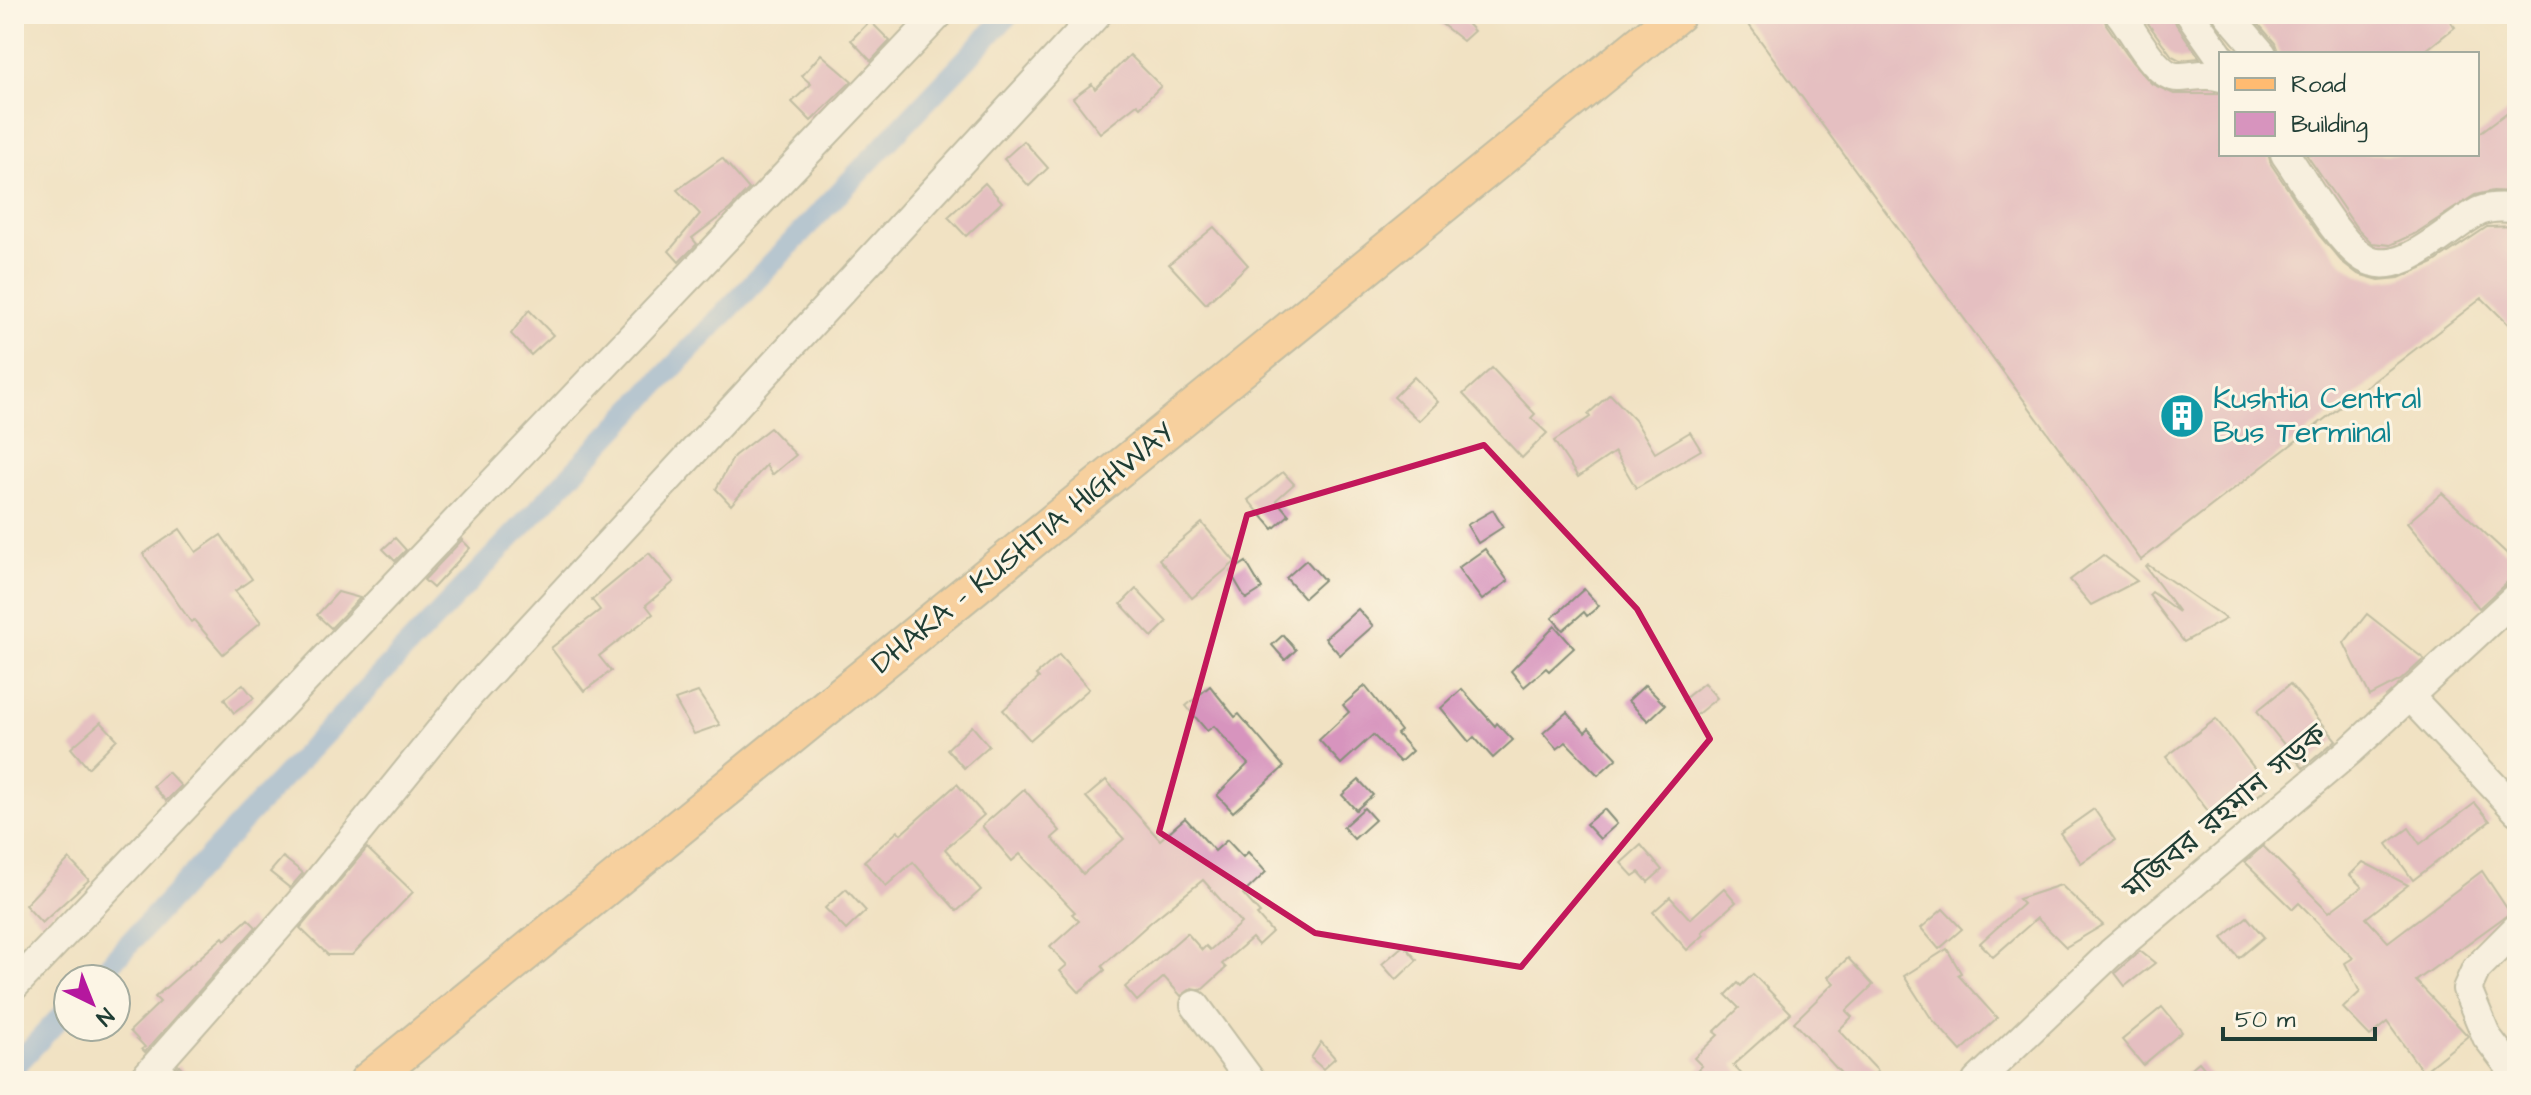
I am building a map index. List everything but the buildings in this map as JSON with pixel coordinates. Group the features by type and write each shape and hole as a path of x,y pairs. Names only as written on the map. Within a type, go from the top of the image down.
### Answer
{"main road":[{"name":"DHAKA - KUSHTIA HIGHWAY","path":"368,1081 1677,14"}],"street":[{"path":"14,986 939,14"},
{"path":"142,1081 311,890 469,695 1097,14"},
{"path":"2120,14 2159,69 2175,78 2195,74 2219,77"},
{"path":"2190,14 2219,55"},
{"path":"2228,14 2260,52"},
{"path":"2286,156 2344,239 2366,260 2388,262 2419,253 2479,211 2496,206 2517,209"},
{"name":"মজিবর রহমান সড়ক","path":"1977,1081 2111,953 2351,750 2517,596"},
{"path":"2409,696 2517,811"},
{"path":"2517,928 2476,969 2467,989 2487,1037 2517,1076"},
{"path":"1195,1005 1251,1081"}],"highlighted area":[{"path":"1484,445 1637,609 1710,739 1521,967 1315,933 1159,832 1247,515"}],"waterway":[{"path":"111,963 273,788 1009,14"},
{"path":"14,1067 52,1026"}],"place":[{"name":"Kushtia Central Bus Terminal","path":"2182,416"}]}
